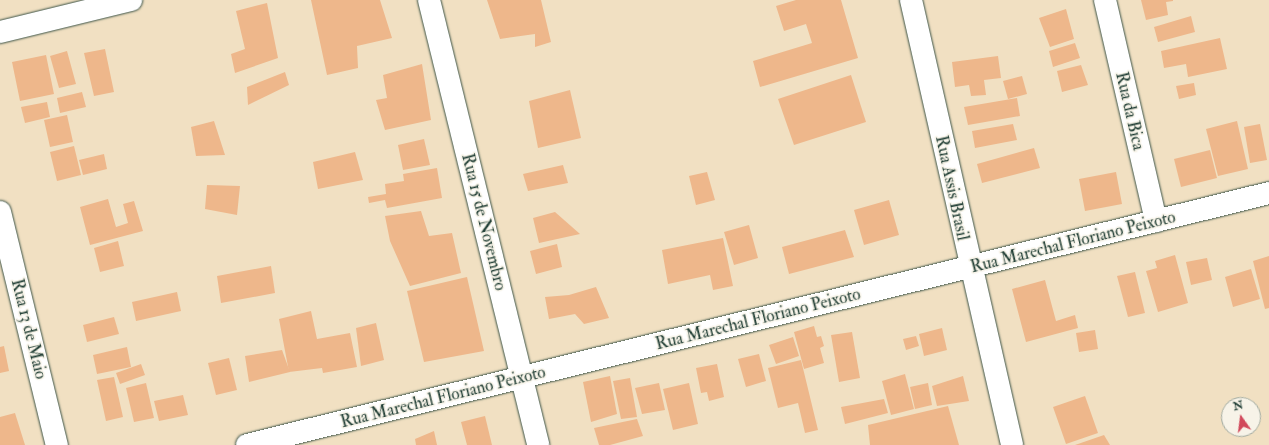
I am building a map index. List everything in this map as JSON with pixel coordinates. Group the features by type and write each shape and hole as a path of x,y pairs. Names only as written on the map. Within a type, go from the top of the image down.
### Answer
{"street":[{"path":"0,32 131,0"},
{"name":"Rua 15 de Novembro","path":"429,0 538,445"},
{"name":"Rua Assis Brasil","path":"911,0 970,267 1012,445"},
{"name":"Rua da Bica","path":"1105,0 1156,221"},
{"name":"Rua Marechal Floriano Peixoto","path":"247,445 1269,194"},
{"name":"Rua 13 de Maio","path":"0,212 57,445"}],"building":[{"path":"311,0 380,0 392,38 357,46 358,68 327,75"},
{"path":"487,0 541,0 551,42 535,47 535,34 500,39"},
{"path":"796,0 841,0 858,58 760,87 753,61 812,43 806,24 784,31 776,6"},
{"path":"1141,0 1173,1 1166,2 1168,15 1146,20"},
{"path":"267,3 278,58 235,73 231,54 245,49 236,11"},
{"path":"1066,9 1074,39 1050,47 1039,18"},
{"path":"1191,16 1195,32 1158,42 1154,27"},
{"path":"1220,38 1227,69 1188,77 1186,64 1164,68 1161,51"},
{"path":"1075,43 1080,58 1053,67 1049,51"},
{"path":"105,49 114,92 94,96 84,53"},
{"path":"67,51 76,84 59,88 50,56"},
{"path":"46,55 54,94 20,101 12,62"},
{"path":"998,56 1001,78 984,80 986,95 971,96 969,85 955,87 952,62"},
{"path":"422,64 431,120 385,130 376,100 387,98 383,75"},
{"path":"1081,65 1088,85 1062,92 1057,71"},
{"path":"285,72 289,85 248,105 247,87"},
{"path":"851,75 866,122 794,145 778,99"},
{"path":"1022,76 1027,94 1008,99 1003,81"},
{"path":"1194,83 1196,95 1179,99 1176,86"},
{"path":"570,90 581,138 538,148 529,101"},
{"path":"82,92 86,107 60,113 57,98"},
{"path":"1017,98 1020,116 968,125 964,107"},
{"path":"47,102 50,117 25,123 21,107"},
{"path":"67,115 73,142 50,147 44,120"},
{"path":"214,121 225,155 196,156 191,127"},
{"path":"1237,121 1248,169 1218,176 1206,129"},
{"path":"1013,124 1017,140 975,148 972,131"},
{"path":"1260,124 1267,160 1250,163 1244,127"},
{"path":"424,139 430,165 403,170 398,145"},
{"path":"74,146 81,175 57,181 50,152"},
{"path":"1034,148 1040,168 982,183 977,164"},
{"path":"1210,150 1217,178 1181,187 1174,159"},
{"path":"355,152 363,180 318,189 313,162"},
{"path":"104,154 107,169 83,175 79,160"},
{"path":"563,165 568,183 528,191 523,174"},
{"path":"437,168 442,198 387,208 385,200 369,203 368,197 386,194 385,184 404,181 403,174"},
{"path":"707,172 715,200 696,205 689,176"},
{"path":"1116,172 1122,204 1085,211 1079,179"},
{"path":"207,185 240,186 237,215 205,209"},
{"path":"108,199 116,227 128,223 123,204 134,201 143,231 90,245 80,207"},
{"path":"889,200 899,235 864,245 854,210"},
{"path":"421,211 429,236 452,233 461,273 410,286 390,241 385,216"},
{"path":"555,212 580,234 539,243 533,218"},
{"path":"749,225 758,258 734,265 724,232"},
{"path":"845,230 854,257 789,274 782,247"},
{"path":"723,238 733,286 713,290 710,275 668,284 662,250"},
{"path":"118,241 124,266 100,272 94,248"},
{"path":"557,244 562,267 536,274 530,251"},
{"path":"1175,255 1188,303 1158,312 1146,271 1157,268 1155,261"},
{"path":"1269,256 1269,308 1265,309 1253,261"},
{"path":"1207,258 1212,280 1191,285 1186,262"},
{"path":"271,266 275,293 221,303 217,276"},
{"path":"1251,269 1260,299 1233,307 1225,277"},
{"path":"1135,272 1145,313 1128,317 1117,276"},
{"path":"467,277 484,351 424,362 407,291"},
{"path":"1045,280 1056,321 1075,315 1078,328 1026,342 1012,289"},
{"path":"596,287 609,318 584,324 575,314 549,319 545,297 569,295"},
{"path":"177,292 181,311 136,321 132,302"},
{"path":"311,311 317,339 350,333 357,367 323,373 322,368 289,372 279,319"},
{"path":"114,317 119,334 87,342 83,325"},
{"path":"376,323 384,360 361,366 356,328"},
{"path":"814,326 817,337 821,336 824,346 820,348 824,363 804,369 794,332"},
{"path":"942,328 947,350 924,356 919,334"},
{"path":"1095,330 1098,349 1079,352 1076,333"},
{"path":"852,332 860,378 839,382 831,335"},
{"path":"916,336 919,346 906,350 903,339"},
{"path":"793,337 799,356 776,364 769,345"},
{"path":"4,346 9,371 0,373 0,347"},
{"path":"127,347 131,367 97,374 93,355"},
{"path":"282,350 290,372 249,382 245,356"},
{"path":"759,354 766,381 746,387 738,359"},
{"path":"229,358 237,390 216,395 208,363"},
{"path":"801,360 818,430 805,433 798,403 778,408 768,368"},
{"path":"141,364 145,375 120,384 116,373"},
{"path":"717,364 724,397 709,401 707,392 701,393 696,368"},
{"path":"905,374 914,409 891,415 882,381"},
{"path":"610,376 617,414 591,422 583,382"},
{"path":"963,376 969,401 937,406 932,386"},
{"path":"114,377 123,417 106,421 97,380"},
{"path":"630,378 637,417 621,419 613,381"},
{"path":"146,383 154,418 134,422 126,388"},
{"path":"659,383 665,410 642,414 635,388"},
{"path":"689,383 698,424 673,430 663,389"},
{"path":"928,383 932,405 915,409 910,387"},
{"path":"183,395 188,415 159,421 154,401"},
{"path":"1085,396 1098,433 1066,444 1053,407"},
{"path":"884,399 888,413 845,424 841,407"},
{"path":"948,406 959,445 870,445 868,425"},
{"path":"15,413 25,445 0,445 0,417"},
{"path":"485,416 492,445 467,445 461,422"},
{"path":"637,419 643,436 610,445 599,445 594,428"},
{"path":"434,431 437,445 416,445 415,439"},
{"path":"1104,435 1110,445 1075,445"}]}
